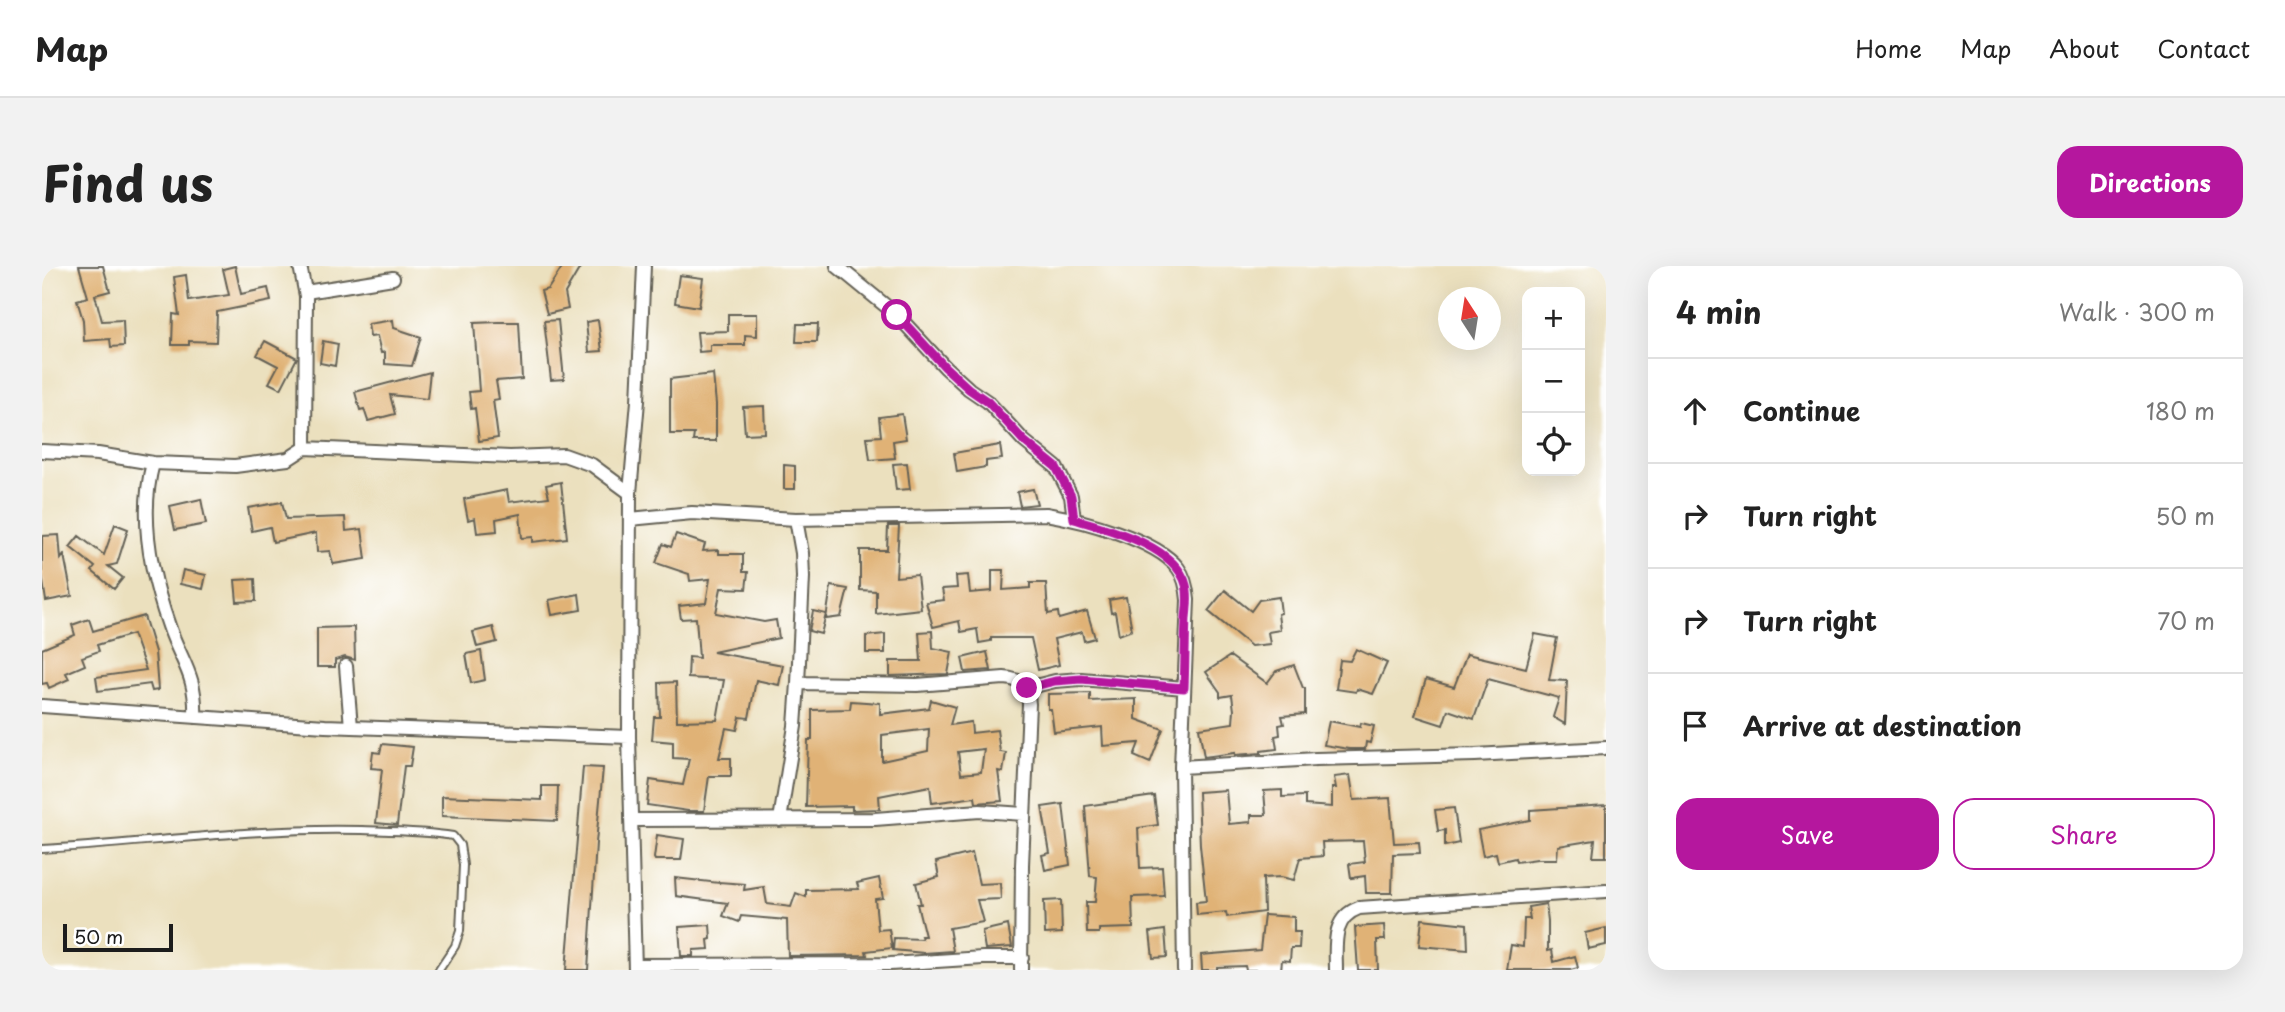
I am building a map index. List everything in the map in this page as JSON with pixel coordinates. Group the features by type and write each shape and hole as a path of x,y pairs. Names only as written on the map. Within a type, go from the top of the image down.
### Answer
{"street":[{"path":"300,266 306,292 305,448"},
{"path":"644,266 630,519 629,737 635,967 796,967 983,958 1022,964 1029,704 1027,688 1017,680 1004,678 917,685 798,683"},
{"path":"837,266 897,315 945,367 988,402 1024,441 1056,467 1071,496 1074,519"},
{"path":"306,292 393,278"},
{"path":"42,451 98,454 153,463 235,466 288,459 305,448 496,457 564,455 592,465 631,493"},
{"path":"153,463 147,484 146,505 150,549 168,625 193,681 196,693 195,717"},
{"path":"630,519 692,513 796,519 1046,514 1074,519 1134,539 1169,559 1178,567 1188,600 1181,767 1184,970"},
{"path":"780,820 795,726 798,683 803,578 796,519"},
{"path":"346,666 351,727"},
{"path":"1027,688 1055,681 1081,679 1184,688"},
{"path":"42,706 351,727 629,737"},
{"path":"1181,767 1606,748"},
{"path":"631,820 875,819 967,811 1024,814"},
{"path":"1336,970 1338,926 1344,917 1359,908 1606,891"}],"lane":[{"path":"42,849 240,832 387,831 453,836 460,845 463,865 460,931 455,946 439,970"}],"building":[{"path":"79,266 103,266 110,291 95,295 102,321 123,320 124,346 111,347 110,339 84,341 83,320 77,300 88,297"},
{"path":"235,266 241,294 268,288 271,301 217,312 216,342 189,341 189,345 172,345 173,314 179,315 174,277 186,275 189,301 229,295 223,269"},
{"path":"563,266 581,266 565,293 568,309 547,314 541,291 548,289"},
{"path":"679,275 703,278 699,307 675,303"},
{"path":"728,314 757,314 757,336 745,335 745,345 710,345 710,351 699,352 697,332 728,331"},
{"path":"393,320 394,328 421,337 412,366 385,364 385,352 381,353 377,336 370,337 368,324"},
{"path":"558,320 564,379 551,380 544,321"},
{"path":"598,320 602,351 589,352 586,322"},
{"path":"519,322 522,379 496,381 499,399 493,400 498,438 479,441 475,408 471,409 469,392 479,391 474,323"},
{"path":"797,324 818,324 817,342 796,342"},
{"path":"265,341 297,358 281,389 269,383 278,366 257,355"},
{"path":"323,341 338,344 335,366 320,363"},
{"path":"430,372 427,399 390,395 395,414 368,421 364,409 360,410 355,392"},
{"path":"713,374 716,441 693,441 694,434 670,434 670,379"},
{"path":"764,406 765,433 745,434 743,407"},
{"path":"902,414 906,439 893,441 895,458 870,460 867,437 881,436 879,417"},
{"path":"1000,445 1002,459 986,461 986,467 957,472 954,453"},
{"path":"907,463 910,489 896,490 893,464"},
{"path":"784,465 795,466 795,489 784,489"},
{"path":"561,482 567,538 533,542 533,537 522,538 520,514 496,519 497,531 477,533 475,518 468,520 464,499 507,490 509,502 549,497 546,485"},
{"path":"1033,489 1037,504 1020,506 1017,492"},
{"path":"201,499 206,524 175,530 170,506"},
{"path":"282,502 286,519 345,517 346,531 362,529 366,559 333,564 330,551 317,552 316,533 273,542 270,527 252,531 248,508"},
{"path":"115,524 128,529 117,564 108,566 123,578 114,589 92,571 95,567 70,547 79,536 104,555"},
{"path":"888,526 899,526 896,577 917,575 921,609 876,614 876,591 860,590 860,550 887,550"},
{"path":"676,534 705,544 703,551 719,550 719,554 743,554 743,572 748,572 746,589 721,588 716,613 764,622 776,620 779,638 713,652 783,665 779,685 756,680 749,718 740,717 737,730 726,728 719,758 731,758 731,776 709,776 704,811 647,805 650,780 683,785 689,759 673,758 673,742 652,740 654,717 660,717 659,683 676,682 677,721 717,720 724,680 688,678 689,657 699,658 696,618 681,619 679,606 706,603 710,579 690,581 689,574 656,563 663,544 671,547"},
{"path":"59,535 61,559 64,555 72,596 46,601 42,575 42,536"},
{"path":"183,570 206,575 203,589 180,584"},
{"path":"992,570 1004,570 1003,590 1030,588 1030,583 1046,583 1048,614 1058,612 1059,619 1087,611 1095,638 1084,641 1082,632 1054,639 1059,665 1038,670 1031,638 991,638 991,641 979,643 977,629 961,632 959,621 933,627 926,602 944,600 942,589 957,588 956,576 968,575 970,593 992,591"},
{"path":"255,579 256,601 237,602 235,580"},
{"path":"831,586 848,589 841,617 826,619"},
{"path":"1225,590 1251,611 1259,600 1279,597 1280,630 1268,632 1270,644 1251,646 1208,611"},
{"path":"579,594 581,610 552,615 549,600"},
{"path":"1126,597 1132,630 1119,635 1115,612 1111,613 1109,600"},
{"path":"813,611 826,614 821,634 809,631"},
{"path":"144,616 155,652 158,690 152,691 150,684 98,691 96,677 146,670 133,634 97,645 99,651 82,657 85,665 66,673 69,679 49,688 47,683 42,684 42,649 75,635 72,625 89,619 93,631"},
{"path":"354,627 355,660 345,657 335,660 335,667 317,667 317,628"},
{"path":"493,627 497,642 477,647 473,632"},
{"path":"932,631 933,648 952,652 948,674 890,676 890,661 921,661 919,632"},
{"path":"885,634 885,653 866,653 866,636"},
{"path":"1535,634 1557,638 1549,680 1567,681 1565,724 1553,717 1559,698 1488,679 1474,719 1448,710 1443,725 1415,716 1426,679 1454,687 1467,654 1526,668"},
{"path":"1356,649 1387,663 1373,694 1357,689 1356,692 1336,689 1340,660 1350,661"},
{"path":"481,651 485,680 471,683 466,654"},
{"path":"987,652 991,670 965,672 962,658"},
{"path":"1230,656 1267,683 1276,671 1294,665 1305,688 1305,714 1282,716 1284,724 1279,725 1280,735 1275,736 1277,749 1261,753 1204,757 1199,728 1233,723 1232,695 1220,697 1220,692 1206,672"},
{"path":"1090,693 1090,701 1136,699 1136,719 1163,729 1150,763 1134,756 1139,743 1103,746 1102,727 1054,732 1051,709 1048,709 1048,694"},
{"path":"931,700 955,707 950,725 971,722 972,733 997,730 1000,752 1006,753 1003,772 998,771 1002,801 976,803 975,797 932,803 930,786 879,796 880,809 852,810 852,806 806,807 808,740 812,740 812,710 850,709 851,701 880,703 880,714 929,708","holes":["929,729 928,751 882,761 882,735","984,749 981,772 961,774 958,752"]},
{"path":"1329,721 1360,727 1361,723 1374,726 1370,743 1366,742 1365,749 1324,745"},
{"path":"382,744 413,747 410,766 404,766 397,825 376,823 382,769 371,768 373,752 380,753"},
{"path":"583,767 603,768 588,970 566,970"},
{"path":"1350,775 1354,800 1390,798 1394,843 1419,842 1420,853 1393,854 1392,893 1366,893 1365,876 1351,878 1349,864 1365,862 1363,841 1322,842 1323,856 1300,858 1294,880 1281,877 1263,878 1264,912 1227,917 1226,912 1197,915 1196,902 1206,901 1198,792 1226,790 1229,824 1251,822 1251,815 1266,815 1264,791 1282,790 1282,797 1305,796 1305,805 1332,807 1332,788 1336,788 1334,777"},
{"path":"542,786 558,786 557,821 442,816 442,796 542,800"},
{"path":"1154,796 1158,825 1138,828 1140,868 1162,867 1164,896 1132,897 1133,928 1099,929 1099,933 1087,933 1086,902 1095,902 1097,877 1090,876 1085,806"},
{"path":"1063,804 1070,865 1045,870 1042,855 1050,853 1042,807"},
{"path":"1606,805 1606,857 1593,857 1595,840 1558,846 1557,859 1516,862 1515,858 1498,862 1496,853 1483,856 1478,830 1530,820 1530,810"},
{"path":"1454,808 1459,843 1445,846 1445,830 1438,831 1435,810"},
{"path":"657,835 684,839 681,860 655,860"},
{"path":"972,853 979,884 1000,883 1001,899 977,900 983,922 949,928 953,951 924,953 893,950 894,938 922,939 921,936 925,936 917,904 921,904 916,883 939,877 936,862"},
{"path":"675,878 745,884 744,890 764,887 767,904 791,907 796,893 806,897 806,890 859,889 857,883 879,878 883,898 875,899 878,930 889,929 892,948 866,951 867,955 788,956 787,920 741,916 739,922 723,916 728,903 676,896"},
{"path":"1061,900 1062,933 1045,934 1044,901"},
{"path":"1546,904 1548,951 1552,950 1554,962 1575,956 1578,968 1507,970 1511,945 1523,947 1524,919 1530,919 1528,907"},
{"path":"1264,915 1294,917 1294,932 1300,932 1299,948 1291,948 1290,961 1282,960 1281,970 1246,970 1245,966 1202,970 1201,955 1260,950"},
{"path":"1422,919 1467,924 1468,950 1419,946"},
{"path":"710,925 709,949 693,950 693,956 681,956 679,927"},
{"path":"1008,925 1012,947 985,949 982,931"},
{"path":"1384,925 1385,940 1377,940 1378,970 1358,970 1355,927"},
{"path":"1606,928 1606,945 1588,949 1585,933"},
{"path":"1165,930 1167,957 1153,958 1150,932"}],"route":[{"path":"897,315 945,367 988,402 1024,441 1056,467 1071,496 1074,519 1134,539 1169,559 1183,576 1188,600 1184,688 1119,684 1100,679 1055,681 1027,688"}]}
